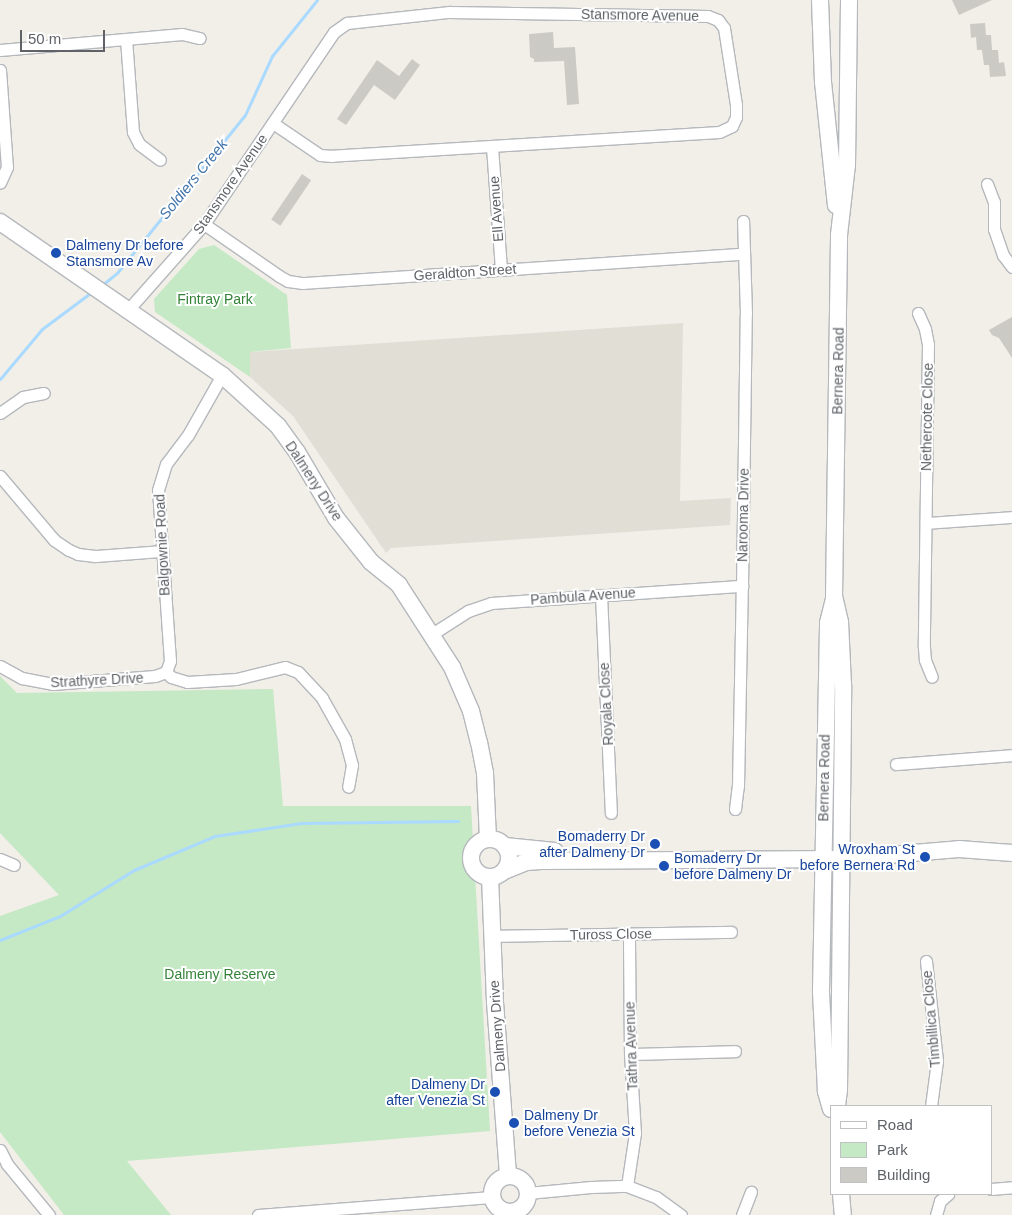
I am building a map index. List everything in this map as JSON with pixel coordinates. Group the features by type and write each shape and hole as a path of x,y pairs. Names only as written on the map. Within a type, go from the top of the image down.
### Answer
{"street":[{"name":"Bernera Road","path":"820,0 824,92 840,235"},
{"name":"Bernera Road","path":"830,1105 826,1091 821,991 828,623 834,597 840,235 847,165 849,0"},
{"name":"Stansmore Avenue","path":"127,311 204,224 334,32 347,23 449,12 701,16 714,18 724,28 736,105 734,122 725,130 492,147 326,156 316,152 273,123"},
{"path":"0,50 182,34 200,38"},
{"path":"126,39 133,132 139,144 160,160"},
{"path":"0,70 7,167 0,183"},
{"name":"Ell Avenue","path":"492,147 501,270"},
{"path":"987,184 994,202 994,229 1004,255 1012,267"},
{"name":"Narooma Drive","path":"735,809 738,786 746,314 743,221"},
{"name":"Dalmeny Drive","path":"0,222 222,375 243,391 278,426 301,458 336,518 370,562 399,585 455,672 476,725 485,773 488,839"},
{"name":"Geraldton Street","path":"204,224 279,276 294,282 744,254"},
{"name":"Nethercote Close","path":"918,313 925,329 928,344 924,647 926,665 932,677"},
{"name":"Balgownie Road","path":"166,672 170,661 158,490 162,474 173,454 188,435 222,375"},
{"path":"0,413 23,397 44,394"},
{"path":"0,476 54,540 69,550 78,554 95,556 161,551"},
{"path":"926,524 1012,517"},
{"name":"Pambula Avenue","path":"432,634 460,615 483,605 742,586"},
{"name":"Royala Close","path":"601,595 611,813"},
{"name":"Bernera Road","path":"834,597 840,622 843,685 839,1090 837,1105"},
{"name":"Strathyre Drive","path":"0,666 22,678 53,684 155,676 166,672"},
{"path":"166,672 171,677 187,682 236,679 285,666 298,672 322,698 345,740 352,765 348,787"},
{"path":"896,764 1012,755"},
{"path":"824,854 541,861 526,862 497,874 477,872 471,858 474,847 488,839 495,840 505,846 548,851 841,854 959,849 1012,853"},
{"path":"841,854 960,839 1012,842"},
{"path":"497,874 509,857 505,846"},
{"path":"0,859 14,865"},
{"name":"Dalmeny Drive","path":"497,874 492,936 508,1176"},
{"name":"Tuross Close","path":"492,936 731,932"},
{"name":"Tathra Avenue","path":"627,1186 635,1133 630,1054 629,934"},
{"name":"Timbillica Close","path":"926,961 937,1061 931,1105"},
{"path":"630,1054 735,1051"},
{"path":"0,1150 7,1164 49,1215"},
{"path":"508,1176 522,1180 528,1193 526,1203 514,1213 500,1209 491,1197 495,1183 508,1176"},
{"path":"528,1193 591,1187 627,1186 656,1197 681,1215"},
{"path":"992,1189 1012,1187"},
{"path":"742,1215 751,1192"},
{"path":"841,1195 843,1215"},
{"path":"936,1215 938,1206 945,1195"},
{"path":"258,1215 383,1210 491,1197"}],"shaded area":[{"path":"683,323 680,501 731,498 730,525 391,548 386,553 293,416 250,377 250,352"}],"green space":[{"name":"Fintray Park","path":"214,245 287,295 291,348 250,352 250,377 155,312 154,299 199,249"},
{"name":"Dalmeny Reserve","path":"0,676 17,693 273,689 283,806 471,806 490,1131 127,1161 171,1215 64,1215 0,1132 0,916 59,895 0,833"}],"building":[{"path":"952,0 992,0 959,15"},
{"path":"985,23 986,35 991,35 992,50 998,50 999,63 1004,62 1006,76 990,77 989,65 984,65 982,50 977,50 976,37 971,38 970,24"},
{"path":"553,32 554,48 575,47 579,104 567,105 564,61 534,62 534,59 530,57 529,34"},
{"path":"412,59 420,65 395,100 374,85 346,125 337,119 377,60 399,76"},
{"path":"302,174 311,180 280,226 271,220"},
{"path":"1012,317 1012,358 999,338 992,335 989,330"}],"waterway":[{"name":"Soldiers Creek","path":"102,285 117,273 245,115 272,56 317,0"},
{"name":"Soldiers Creek","path":"0,379 42,329 93,291"},
{"path":"0,940 60,916 134,870 215,836 301,823 458,821"}],"place":[{"name":"Dalmeny Dr before Stansmore Av","path":"56,253"},
{"name":"Bomaderry Dr after Dalmeny Dr","path":"655,844"},
{"name":"Wroxham St before Bernera Rd","path":"925,857"},
{"name":"Bomaderry Dr before Dalmeny Dr","path":"664,866"},
{"name":"Dalmeny Dr after Venezia St","path":"495,1092"},
{"name":"Dalmeny Dr before Venezia St","path":"514,1123"}]}
